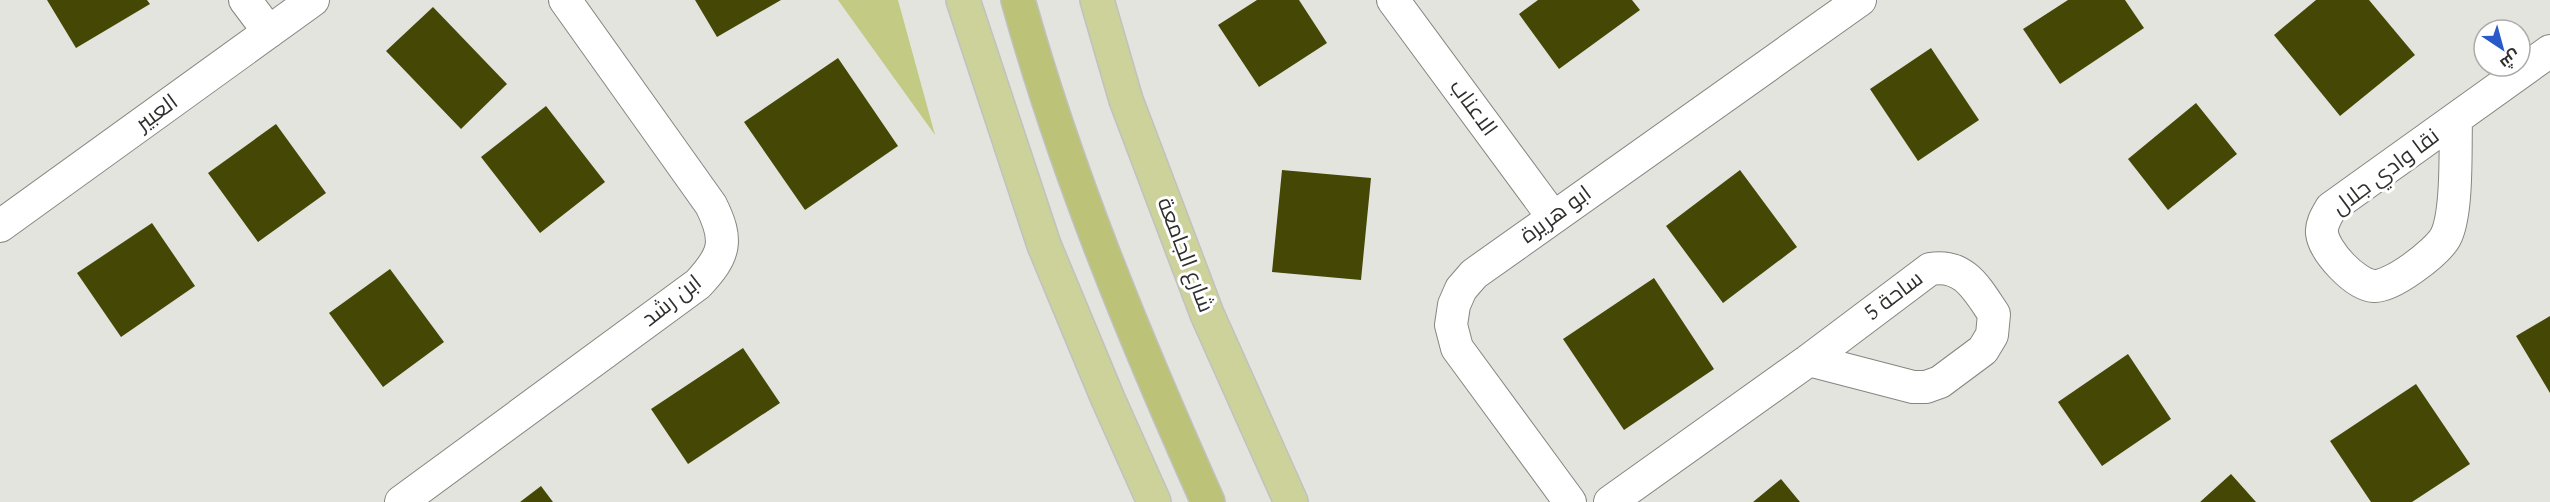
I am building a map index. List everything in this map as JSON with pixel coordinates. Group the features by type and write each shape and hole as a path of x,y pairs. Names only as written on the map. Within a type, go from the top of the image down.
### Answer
{"highway":[{"path":"1018,0 1060,131 1106,261 1157,389 1208,502"}],"main road":[{"path":"963,0 1044,245 1154,502"},
{"name":"شارع الجامعة","path":"1097,0 1126,100 1207,314 1291,502"}],"street":[{"path":"245,0 268,32"},
{"name":"العبير","path":"0,226 314,0"},
{"name":"ابن رشد","path":"401,502 698,284 716,265 722,245 722,226 711,205 564,0"},
{"name":"الاعناب","path":"1393,0 1552,217"},
{"name":"ابو هريرة","path":"1570,502 1457,348 1451,325 1454,305 1461,289 1474,274 1552,217 1860,0"},
{"name":"نقا وادي جلال","path":"2456,120 2451,218 2444,238 2429,255 2391,282 2374,286 2349,275 2328,247 2322,232 2325,218 2331,208 2550,51"},
{"name":"ساحة 5","path":"1610,502 1809,360 1930,269 1944,266 1958,271 1974,285 1994,314 1992,335 1983,350 1940,382 1926,387 1913,387 1809,360"}],"green space":[{"path":"838,0 898,0 935,135"}],"building":[{"path":"47,0 147,0 150,4 76,48"},
{"path":"695,0 781,0 717,37"},
{"path":"1257,0 1299,0 1327,43 1259,87 1218,25"},
{"path":"1538,0 1632,0 1640,10 1559,69 1519,14"},
{"path":"2068,0 2125,0 2144,28 2060,84 2023,29"},
{"path":"2316,0 2369,0 2415,55 2340,116 2274,35"},
{"path":"433,7 507,84 461,129 386,51"},
{"path":"1931,48 1979,120 1918,161 1870,89"},
{"path":"838,58 898,146 805,210 744,122"},
{"path":"2196,103 2237,154 2168,210 2128,159"},
{"path":"546,106 605,182 540,233 481,157"},
{"path":"276,124 326,193 258,242 208,173"},
{"path":"1282,170 1371,178 1361,280 1272,272"},
{"path":"1740,170 1797,247 1723,303 1666,226"},
{"path":"152,223 195,286 121,337 77,273"},
{"path":"390,269 444,342 383,387 329,313"},
{"path":"1654,278 1714,369 1624,430 1563,339"},
{"path":"2550,316 2550,393 2516,336"},
{"path":"743,348 780,403 688,464 651,409"},
{"path":"2128,354 2171,419 2102,466 2058,402"},
{"path":"2416,384 2470,464 2412,502 2371,502 2330,441"},
{"path":"2231,474 2256,502 2200,502"},
{"path":"1781,479 1800,502 1753,502"},
{"path":"541,486 553,502 520,502"}]}
